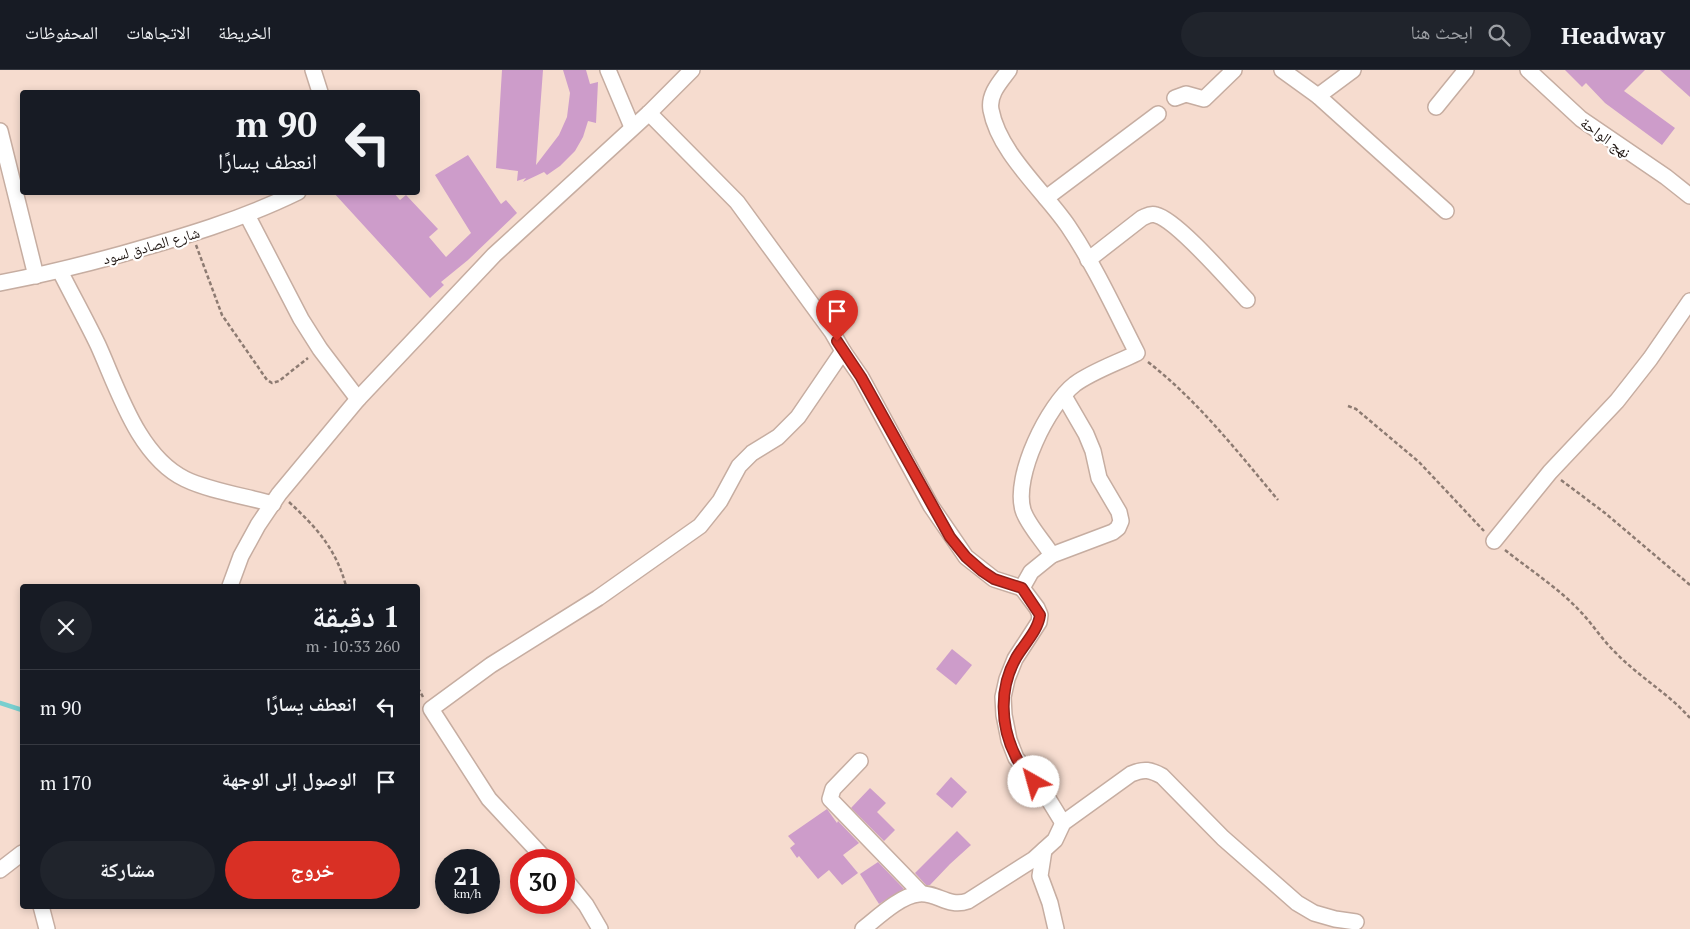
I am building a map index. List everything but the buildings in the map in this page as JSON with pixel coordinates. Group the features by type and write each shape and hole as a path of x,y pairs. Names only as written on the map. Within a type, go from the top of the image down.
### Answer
{"street":[{"path":"313,70 319,90"},
{"path":"608,70 632,127"},
{"path":"231,584 241,556 258,525 276,499 358,399 494,256 649,113 692,70"},
{"path":"1010,70 994,90 990,108 998,130 1012,154 1068,227 1106,289 1136,353 1076,384 1052,412 1033,451 1024,474 1022,489 1024,512 1052,555"},
{"path":"1175,98 1186,94 1204,99 1234,70"},
{"path":"1282,70 1318,96 1446,211"},
{"path":"1318,96 1353,70"},
{"path":"1436,107 1466,70"},
{"name":"نهج الواحة","path":"1528,70 1581,119 1666,177 1690,196"},
{"path":"649,113 737,202 832,332 861,377 950,537 966,557 982,571 994,579 1022,588 1036,608 1040,615 1039,622 1015,659 1007,679 1003,697 1004,715 1009,740 1016,758 1044,792 1063,823"},
{"path":"1046,198 1158,114"},
{"path":"0,131 36,276"},
{"name":"شارع الصادق لسود","path":"0,282 60,271 192,235 247,215 291,195"},
{"path":"1088,260 1142,218 1151,214 1158,215 1176,228 1247,300"},
{"path":"247,215 274,270 320,349 358,399"},
{"path":"60,271 98,345 122,402 147,448 160,462 185,479 276,499"},
{"path":"1494,541 1550,472 1617,401 1690,301"},
{"path":"536,849 489,799 430,709 491,665 606,593 700,526 720,501 739,466 752,452 778,438 798,418 843,351"},
{"path":"1022,588 1032,572 1052,555 1113,532 1118,528 1121,521 1119,512 1099,478 1093,451 1086,434 1064,396"},
{"path":"860,761 834,789 830,799 921,893 958,904 968,901 1034,860 1056,840 1063,823 1132,774 1141,770 1152,770 1162,776 1223,838 1297,903 1321,915 1356,922"},
{"path":"1044,850 1040,876 1050,903 1056,929"},
{"path":"0,870 20,855"},
{"path":"575,892 586,905 600,929"},
{"path":"863,929 908,896 921,893"},
{"path":"42,909 47,929"}],"path":[{"path":"192,235 222,315 267,380 272,383 279,381 320,349"},
{"path":"1136,353 1172,382 1210,421 1278,500"},
{"path":"1348,406 1356,409 1419,462 1494,541 1542,577 1579,609 1615,653 1678,704 1690,718"},
{"path":"1550,472 1606,513 1690,585"},
{"path":"276,499 306,518 332,550 343,572 346,584"}],"waterway":[{"path":"0,703 20,709"}],"route":[{"path":"837,341 861,377 913,474 950,537 966,557 982,571 994,579 1022,588 1040,615 1035,630 1029,636 1015,659 1007,679 1003,697 1009,740 1016,758 1034,782"}]}
